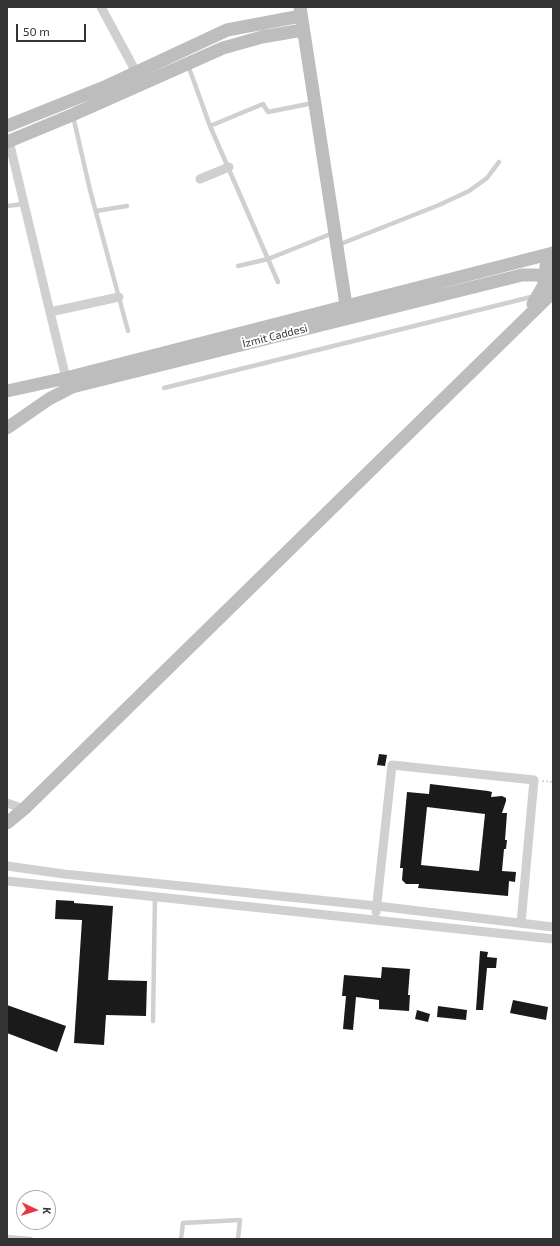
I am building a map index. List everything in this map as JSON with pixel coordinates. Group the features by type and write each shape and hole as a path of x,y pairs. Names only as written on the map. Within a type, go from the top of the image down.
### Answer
{"street":[{"path":"101,7 136,72"},
{"path":"7,126 107,86 227,30 300,12 346,305"},
{"path":"66,378 8,141 234,44 262,37 303,30"},
{"path":"200,179 229,167"},
{"path":"504,340 540,295 545,283 549,279 546,266 552,253"},
{"name":"İzmit Caddesi","path":"7,391 66,378 552,253"},
{"name":"İzmit Caddesi","path":"7,428 48,399 72,387 522,275 537,275 549,279"},
{"path":"7,823 553,292"},
{"path":"50,312 119,297"},
{"path":"376,919 392,765 534,780 522,923"},
{"path":"7,803 24,808"},
{"path":"7,866 64,874 377,906 553,927"},
{"path":"7,881 553,939"}],"lane":[{"path":"187,63 210,126 278,282"},
{"path":"210,126 263,104 268,112 314,102"},
{"path":"72,114 128,331"},
{"path":"238,266 268,259 335,239 439,205 468,191 487,178 499,162"},
{"path":"7,206 24,204"},
{"path":"96,211 128,206"},
{"path":"164,388 540,295"},
{"path":"152,1021 155,896"},
{"path":"180,1239 182,1223 240,1220 238,1239"},
{"path":"7,1237 31,1239"}],"building":[{"path":"379,754 387,755 385,766 377,765"},
{"path":"430,784 488,791 492,792 491,797 502,796 506,798 502,813 507,813 505,840 507,840 506,849 504,849 502,871 516,872 515,882 509,881 508,896 418,888 419,884 406,884 402,880 403,868 400,868 407,792 429,794","holes":["427,807 485,814 479,871 421,865"]},
{"path":"56,900 113,906 108,980 147,981 146,1016 106,1015 104,1045 74,1043 82,920 55,919"},
{"path":"480,951 488,952 487,957 497,958 496,968 487,968 483,1010 476,1010"},
{"path":"382,967 410,969 408,995 410,995 409,1011 379,1009 379,1000 356,997 353,1030 343,1029 346,996 342,996 344,975 381,978"},
{"path":"513,1000 548,1007 546,1020 510,1013"},
{"path":"7,1005 66,1026 57,1052 7,1033"},
{"path":"438,1006 467,1010 466,1020 437,1017"},
{"path":"417,1010 430,1014 428,1022 415,1019"}]}
